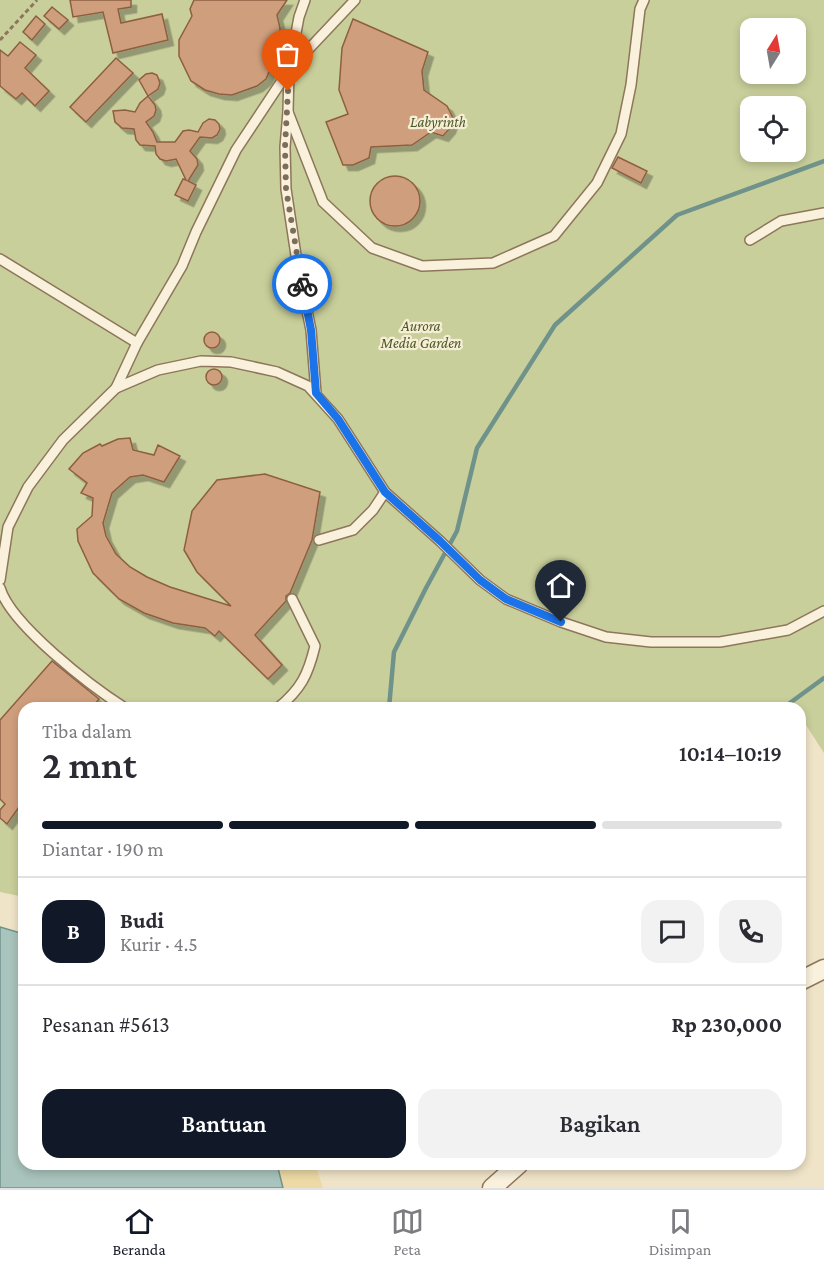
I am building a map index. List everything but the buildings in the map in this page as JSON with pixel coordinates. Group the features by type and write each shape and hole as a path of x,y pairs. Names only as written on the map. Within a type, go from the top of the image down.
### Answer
{"street":[{"path":"806,978 824,969"},
{"path":"492,1188 512,1170"}],"lane":[{"path":"305,0 299,17 289,70 285,147 286,189 297,262 311,330 316,393"},
{"path":"0,580 4,525 28,487 63,440 116,388 137,343 182,266 236,150 289,70 355,0"},
{"path":"288,112 323,202 372,248 422,266 492,263 554,236 597,183 621,134 631,85 640,9 644,0"},
{"path":"750,240 780,221 824,213"},
{"path":"0,259 137,343"},
{"path":"116,388 158,370 201,361 231,362 277,372 308,386 338,419 385,492 480,580 506,599 561,622 606,637 651,642 720,642 788,630 824,612"},
{"path":"319,540 353,530 374,510 385,492"},
{"path":"0,588 10,609 45,646 116,702"},
{"path":"285,702 299,687 309,669 315,646 292,599"}],"path":[{"path":"0,40 37,0"}],"green space":[{"path":"0,0 824,0 824,753 806,725 806,702 18,702 18,896 0,892"}],"sand":[{"path":"278,1170 317,1170 323,1188 283,1188"}],"water":[{"path":"0,927 18,932 18,1170 278,1170 283,1188 0,1188"}],"waterway":[{"path":"390,702 394,652 457,531 477,448 555,325 677,215 824,161"},
{"path":"791,702 824,678"}],"way so far":[{"path":"288,91 285,147 286,189 302,284"}],"route":[{"path":"302,284 311,330 316,393 338,419 385,492 480,580 506,599 561,622"}],"park label":[{"name":"Labyrinth","path":"438,122"},
{"name":"Aurora Media Garden","path":"421,334"}]}
